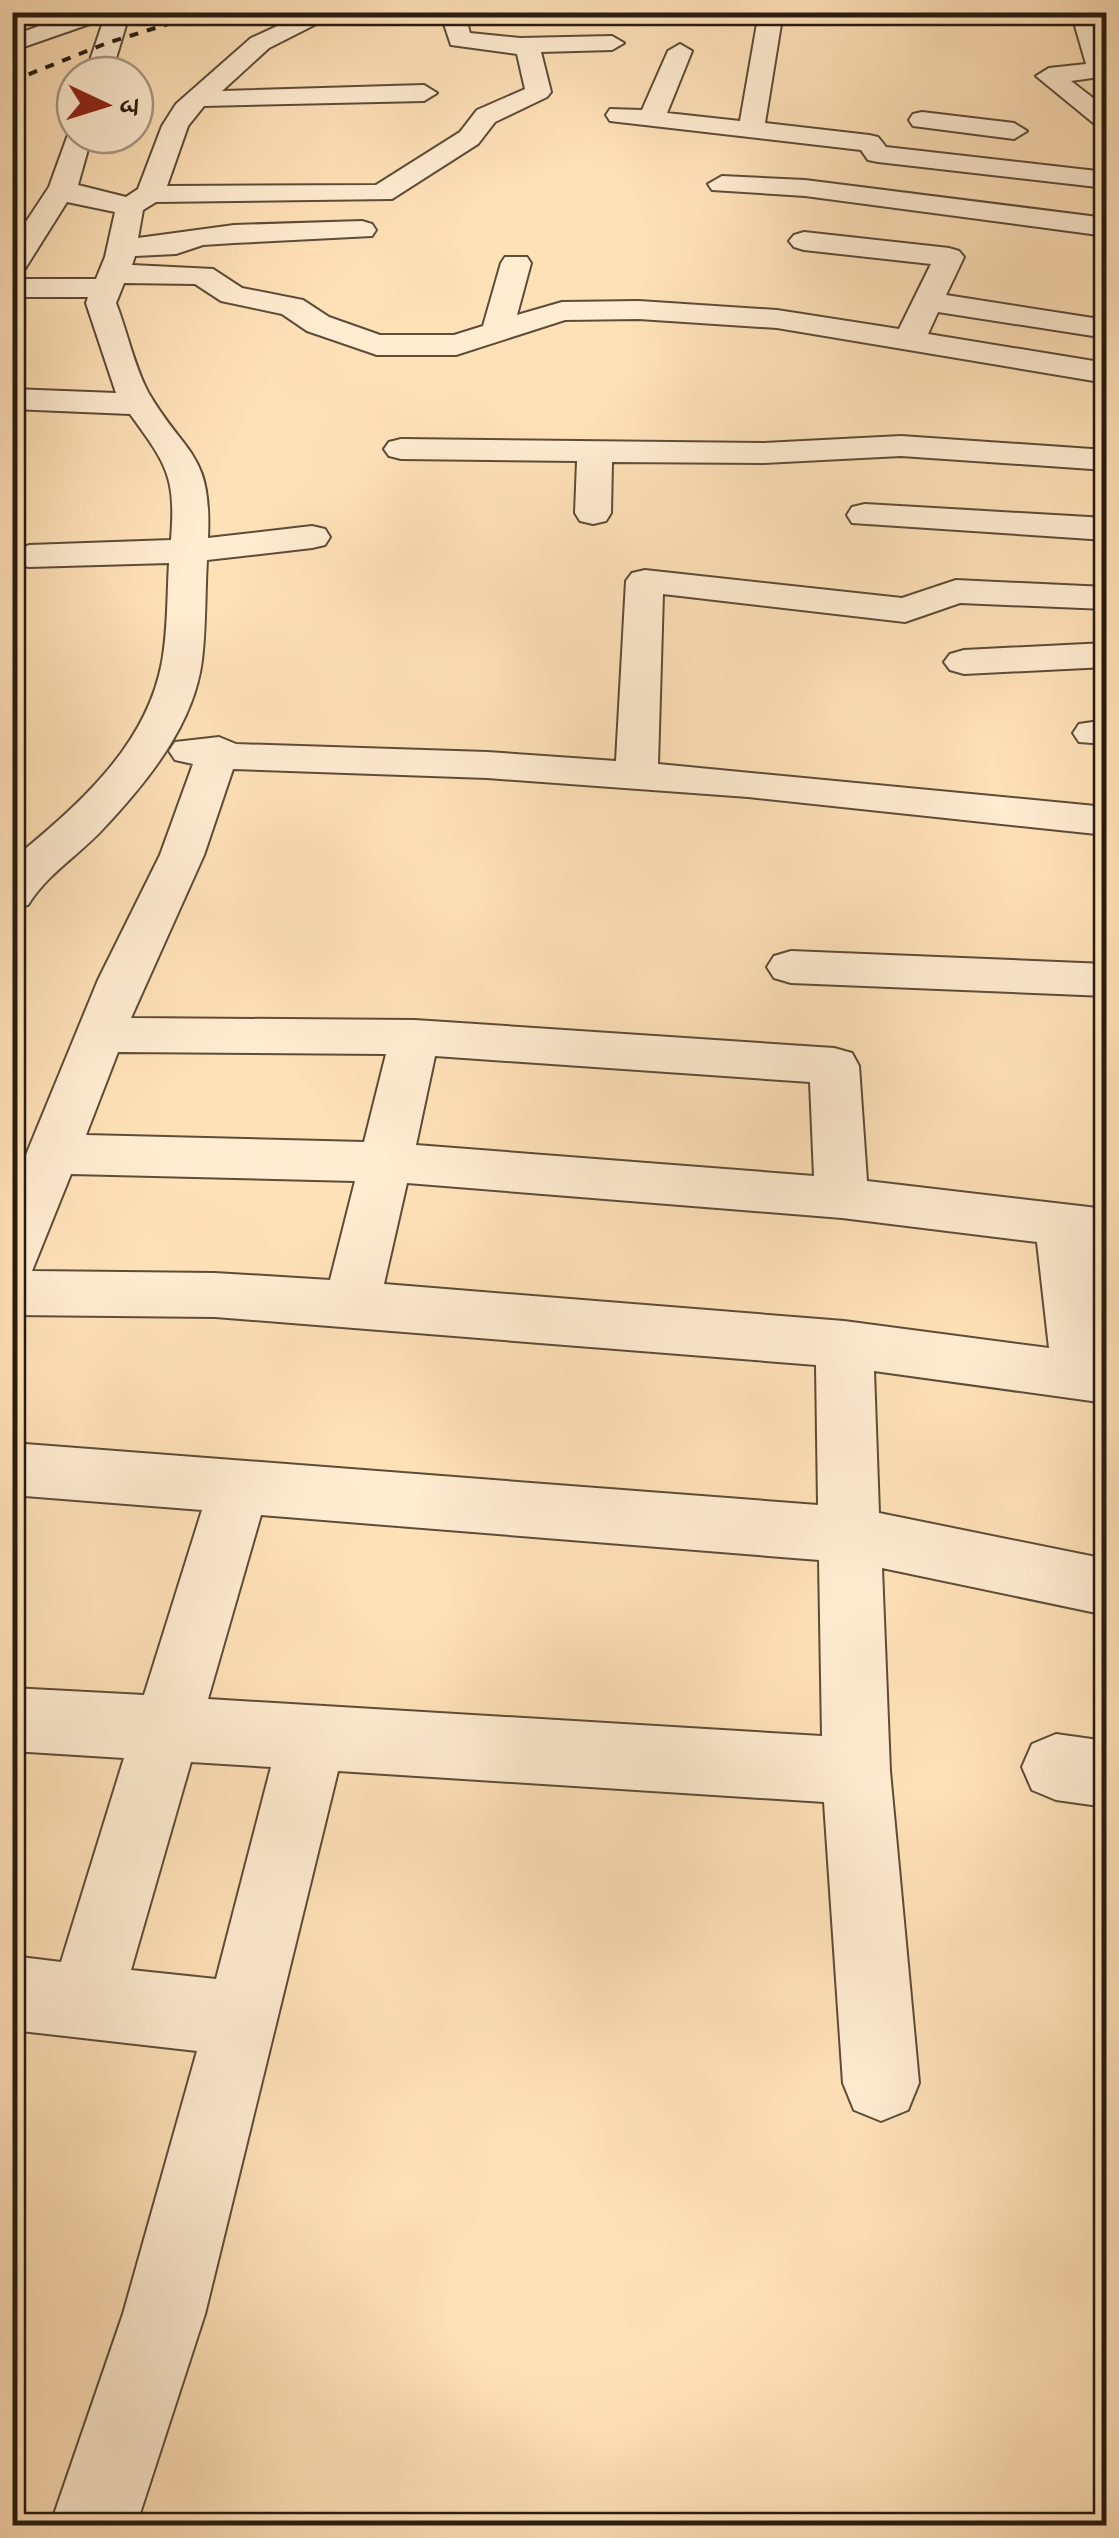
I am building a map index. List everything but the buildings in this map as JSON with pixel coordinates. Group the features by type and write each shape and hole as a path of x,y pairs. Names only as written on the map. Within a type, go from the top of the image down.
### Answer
{"street":[{"path":"12,44 100,12"},
{"path":"104,55 118,12"},
{"path":"16,881 86,821 143,754 169,707 182,662 192,496 182,462 134,394 101,302 140,200 175,126 196,99 260,43 329,12"},
{"path":"452,12 460,40 522,46 612,43"},
{"path":"750,130 771,12"},
{"path":"1093,26 1100,70 1049,76 1076,96 1100,134"},
{"path":"63,188 76,196 140,200 382,193 469,138 486,116 538,92 528,50 522,46"},
{"path":"652,118 680,51"},
{"path":"196,99 424,93"},
{"path":"1076,96 1106,95"},
{"path":"619,114 868,144 878,154 1106,180"},
{"path":"922,120 1033,134"},
{"path":"12,266 63,188 73,155"},
{"path":"722,184 861,194 1106,227"},
{"path":"12,288 113,270 200,237 375,231"},
{"path":"804,240 949,257 908,341"},
{"path":"497,333 516,262"},
{"path":"113,270 202,275 232,295 292,307 318,324 377,345 456,345 562,312 622,309 777,319 1106,373"},
{"path":"928,301 1106,330"},
{"path":"12,399 140,404"},
{"path":"401,449 764,453 902,446 1106,460"},
{"path":"594,513 595,451"},
{"path":"864,515 1106,529"},
{"path":"29,556 189,551 312,537"},
{"path":"636,777 645,581 906,610 956,591 1106,598"},
{"path":"964,662 1106,655"},
{"path":"12,1257 122,980 182,855 219,750 143,754"},
{"path":"217,756 487,765 748,784 1106,821"},
{"path":"792,967 1106,980"},
{"path":"100,1035 416,1037 834,1066 842,1198"},
{"path":"352,1304 416,1037"},
{"path":"12,1292 215,1294 352,1304 844,1344 1094,1376 1084,1226 842,1198 386,1162 52,1154"},
{"path":"844,1344 856,1771 881,2084"},
{"path":"12,1469 852,1535 1106,1587"},
{"path":"84,2002 239,1487"},
{"path":"12,1718 856,1771"},
{"path":"93,2526 164,2314 312,1738"},
{"path":"12,1994 243,2018"}],"railway":[{"path":"12,81 107,43 207,12"}]}
